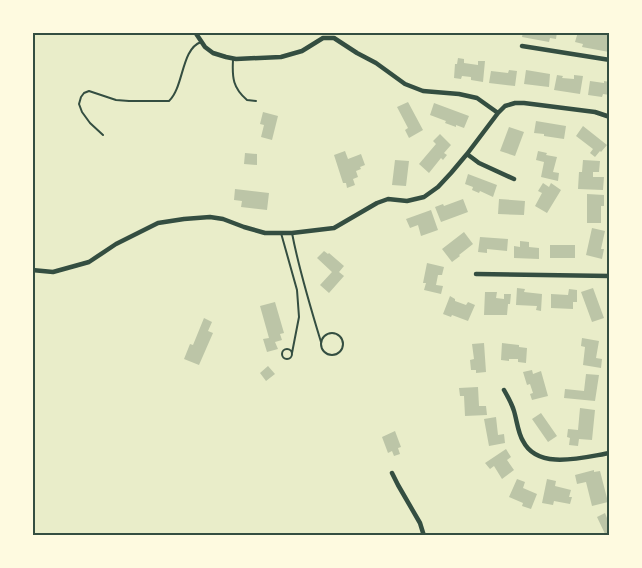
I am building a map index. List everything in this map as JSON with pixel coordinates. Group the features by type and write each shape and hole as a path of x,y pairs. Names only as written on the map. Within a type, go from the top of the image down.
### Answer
{"street":[{"path":"195,32 205,47 213,53 233,58 281,57 302,51 324,38 334,38 376,63 404,84 422,91 459,94 478,98 498,113"},
{"path":"522,46 610,60"},
{"path":"32,270 53,272 89,262 116,244 158,223 210,217 265,232 292,233 334,228 377,203 388,199 407,200 424,197 438,187 467,154 498,113 506,106 514,103 594,112 610,117"},
{"path":"467,154 479,163 514,179"},
{"path":"476,274 610,276"},
{"path":"504,390 514,409 523,442 533,453 547,459 572,460 610,453"},
{"path":"392,472 420,523 424,536"}],"lane":[{"path":"104,135 90,123 82,112 79,104 84,93 90,91 116,100 129,102 169,101 175,94 189,55 195,44 201,42"},
{"path":"233,58 232,75 235,86 247,100 256,100"},
{"path":"281,233 297,290 299,317 292,353"},
{"path":"292,233 296,257 322,350 331,356 339,353 343,347 342,339 334,333 324,336 321,342"}],"building":[{"path":"523,32 557,32 556,39 550,38 549,42 522,37"},
{"path":"578,32 610,32 609,52 582,47 583,44 575,42"},
{"path":"458,58 464,59 464,63 478,65 478,61 485,61 483,82 471,80 471,77 462,76 461,79 454,78 455,64 457,64"},
{"path":"509,70 517,71 515,86 489,83 491,71 508,73"},
{"path":"526,70 550,74 549,87 524,84"},
{"path":"557,75 563,76 562,78 574,79 574,75 583,76 580,94 554,90"},
{"path":"590,81 610,82 610,95 603,94 602,97 588,95"},
{"path":"408,102 423,130 409,138 405,130 408,128 397,107"},
{"path":"434,103 469,116 464,128 445,123 446,121 430,115"},
{"path":"263,112 278,116 272,140 261,137 264,125 260,124"},
{"path":"536,121 566,126 564,139 534,133"},
{"path":"583,126 607,145 595,157 590,153 593,149 576,136"},
{"path":"509,127 524,132 515,156 500,151"},
{"path":"440,134 451,145 444,153 447,155 443,160 441,158 429,173 419,164 436,144 433,141"},
{"path":"345,151 348,159 361,154 365,165 356,171 358,177 353,179 355,185 347,188 346,183 343,183 334,155"},
{"path":"538,151 557,157 553,172 559,173 558,181 541,177 544,162 536,160"},
{"path":"245,153 257,154 257,165 244,164"},
{"path":"395,160 409,161 406,186 392,185"},
{"path":"583,160 600,161 599,172 593,172 593,177 604,177 603,190 578,189 579,172 582,172"},
{"path":"468,174 497,185 493,197 480,191 479,193 472,190 473,187 465,184"},
{"path":"543,183 549,187 551,183 561,190 547,213 535,206 542,193 538,191"},
{"path":"235,189 269,193 267,210 241,207 242,201 234,200"},
{"path":"587,194 604,195 604,206 601,206 601,223 587,223"},
{"path":"463,199 468,212 441,222 435,207 443,204 444,206"},
{"path":"499,199 525,201 524,215 498,214"},
{"path":"431,210 438,230 421,236 418,225 410,228 406,219"},
{"path":"592,228 605,231 601,249 604,249 602,259 586,255"},
{"path":"464,232 473,244 452,262 442,249"},
{"path":"480,237 508,239 507,251 487,249 487,253 478,252"},
{"path":"520,241 529,242 529,247 539,248 539,259 514,258 514,246 520,247"},
{"path":"550,245 575,245 575,258 550,258"},
{"path":"324,251 344,266 339,272 344,276 329,293 320,285 332,272 317,258"},
{"path":"427,263 444,267 442,275 438,275 436,285 443,286 441,294 424,290 426,283 423,283"},
{"path":"517,288 525,289 524,292 542,294 541,311 536,310 537,306 516,305"},
{"path":"593,288 604,318 592,322 581,292"},
{"path":"569,289 577,290 577,302 573,302 573,309 551,308 551,294 568,295"},
{"path":"485,292 497,292 496,298 504,299 504,294 511,294 507,315 484,315"},
{"path":"450,296 455,301 466,305 468,302 475,305 468,321 443,314"},
{"path":"275,302 284,333 280,334 282,340 275,342 278,349 267,352 263,339 269,338 260,306"},
{"path":"204,318 212,322 208,331 213,333 199,365 184,359 190,344 193,345"},
{"path":"582,338 599,341 596,358 602,359 601,368 583,365 585,347 581,346"},
{"path":"484,343 486,372 476,373 476,370 471,370 470,360 474,359 472,344"},
{"path":"502,343 527,348 526,363 518,362 518,359 501,360"},
{"path":"268,366 275,374 266,381 260,373"},
{"path":"532,370 533,374 541,371 548,396 532,400 530,394 533,393 530,384 527,385 523,372"},
{"path":"586,374 599,375 595,401 564,398 565,389 584,391"},
{"path":"478,387 479,406 486,406 487,415 465,416 464,396 460,396 459,388"},
{"path":"580,408 595,410 592,440 579,439 578,446 569,445 568,429 578,430"},
{"path":"541,413 557,436 548,442 532,419"},
{"path":"496,417 498,435 504,434 505,443 489,446 484,419"},
{"path":"395,431 401,447 398,448 400,454 394,456 392,451 388,453 382,437"},
{"path":"506,449 511,457 507,460 514,470 502,479 494,466 490,469 485,463"},
{"path":"594,470 594,472 600,471 608,502 592,506 586,482 577,484 575,475"},
{"path":"517,479 525,482 523,488 537,494 531,509 522,506 523,503 509,497"},
{"path":"547,479 556,481 555,486 571,490 570,504 554,501 553,505 542,503"},
{"path":"605,513 607,518 610,517 610,536 606,536 597,517"}]}
